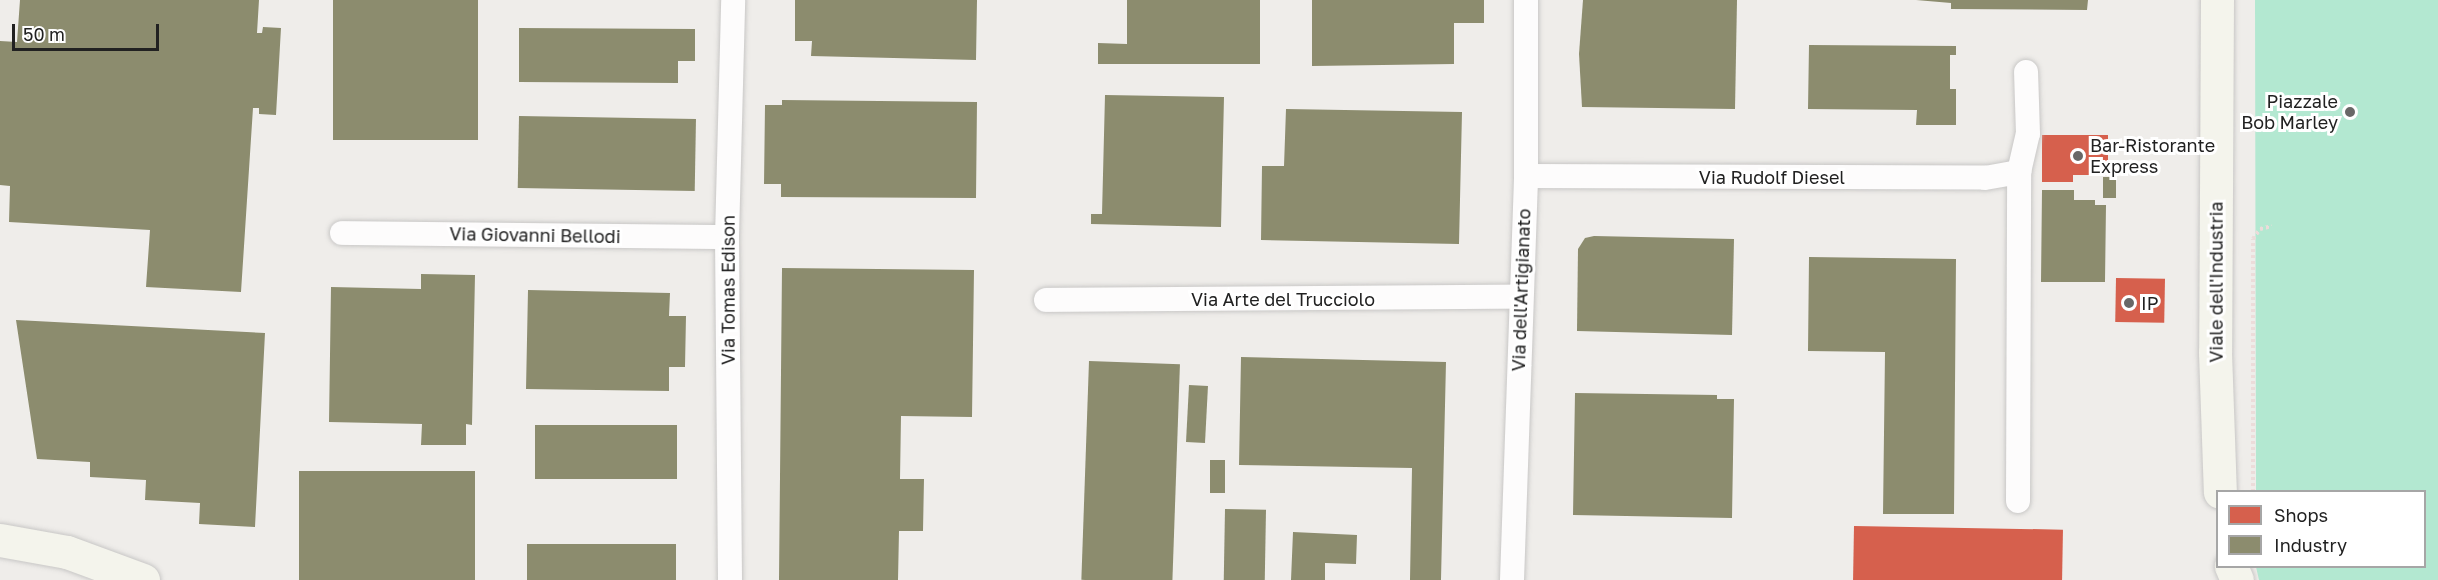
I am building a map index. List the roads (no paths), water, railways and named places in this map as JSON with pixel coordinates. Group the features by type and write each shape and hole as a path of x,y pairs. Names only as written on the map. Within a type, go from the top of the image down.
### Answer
{"street":[{"name":"Via Tomas Edison","path":"730,580 727,237 733,0"},
{"name":"Via dell'Artigianato","path":"1512,580 1520,297 1526,176 1526,0"},
{"name":"Viale dell'Industria","path":"2217,0 2215,352 2220,490"},
{"path":"2018,501 2019,172 2028,134 2026,72"},
{"name":"Via Rudolf Diesel","path":"1526,176 1985,178 2019,172"},
{"name":"Via Giovanni Bellodi","path":"342,233 727,237"},
{"name":"Via Arte del Trucciolo","path":"1046,300 1520,297"},
{"path":"9,541 67,552 143,580"}],"place":[{"name":"Piazzale Bob Marley","path":"2350,112"},
{"name":"Bar-Ristorante Express","path":"2078,156"},
{"name":"IP","path":"2129,303"}]}
